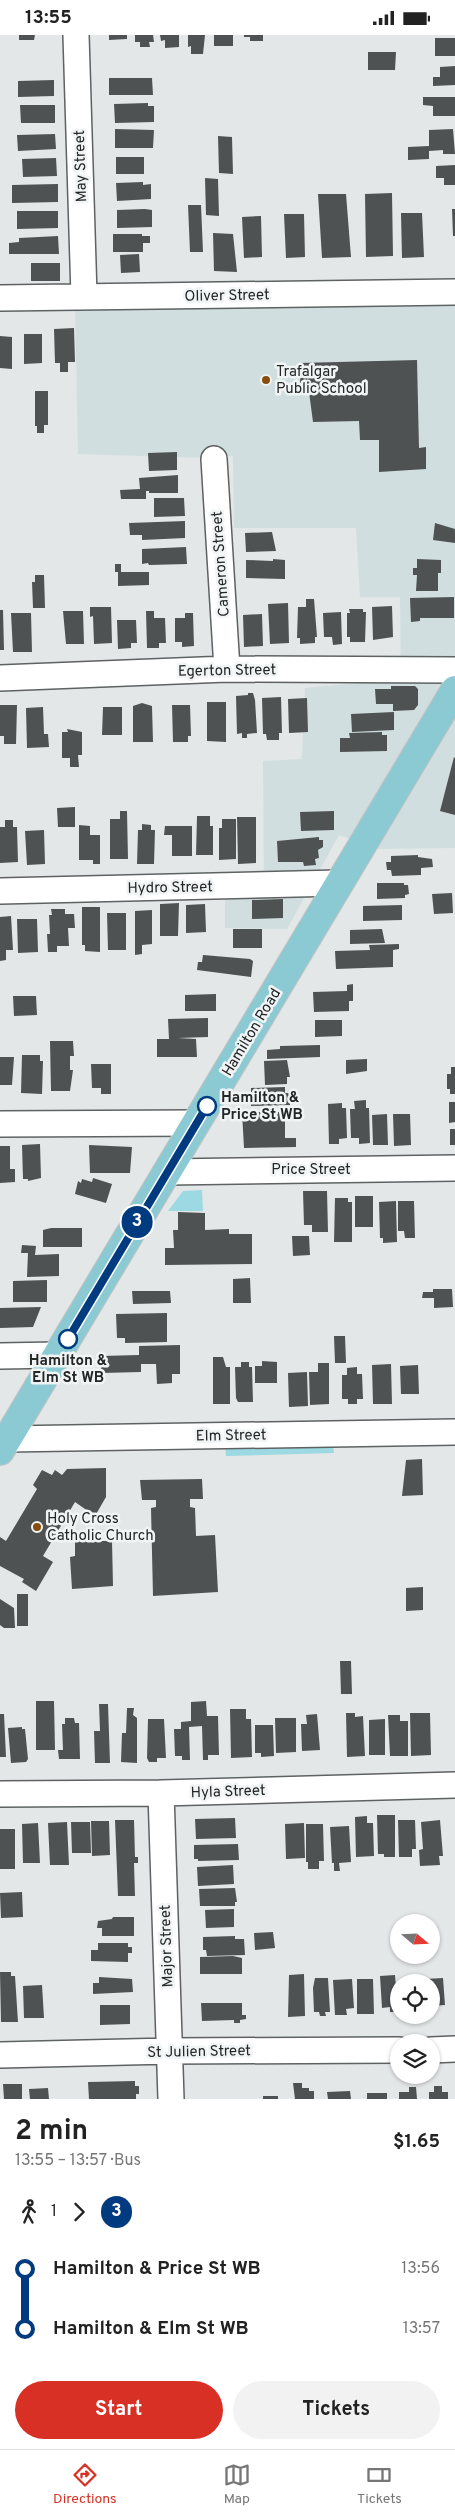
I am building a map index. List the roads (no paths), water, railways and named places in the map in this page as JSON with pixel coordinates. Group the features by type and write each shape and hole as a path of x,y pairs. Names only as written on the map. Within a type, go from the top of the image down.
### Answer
{"main road":[{"name":"Hamilton Road","path":"3,1445 455,689"}],"street":[{"name":"May Street","path":"76,35 84,297"},
{"name":"Oliver Street","path":"0,298 455,292"},
{"name":"Cameron Street","path":"214,459 227,669"},
{"name":"Egerton Street","path":"0,678 227,669 455,670"},
{"name":"Hydro Street","path":"0,891 339,883"},
{"path":"0,1124 196,1123"},
{"name":"Price Street","path":"167,1172 455,1168"},
{"path":"0,1356 58,1355"},
{"name":"Elm Street","path":"3,1445 455,1432"},
{"name":"Hyla Street","path":"0,1794 161,1793 455,1785"},
{"name":"Major Street","path":"161,1793 171,2099"},
{"path":"440,2049 455,2049"},
{"name":"St Julien Street","path":"0,2055 169,2051 390,2050"}],"place":[{"name":"Trafalgar Public School","path":"266,380"},
{"name":"Hamilton & Price St WB","path":"207,1106"},
{"name":"Hamilton & Elm St WB","path":"68,1339"},
{"name":"Holy Cross Catholic Church","path":"37,1527"}]}
